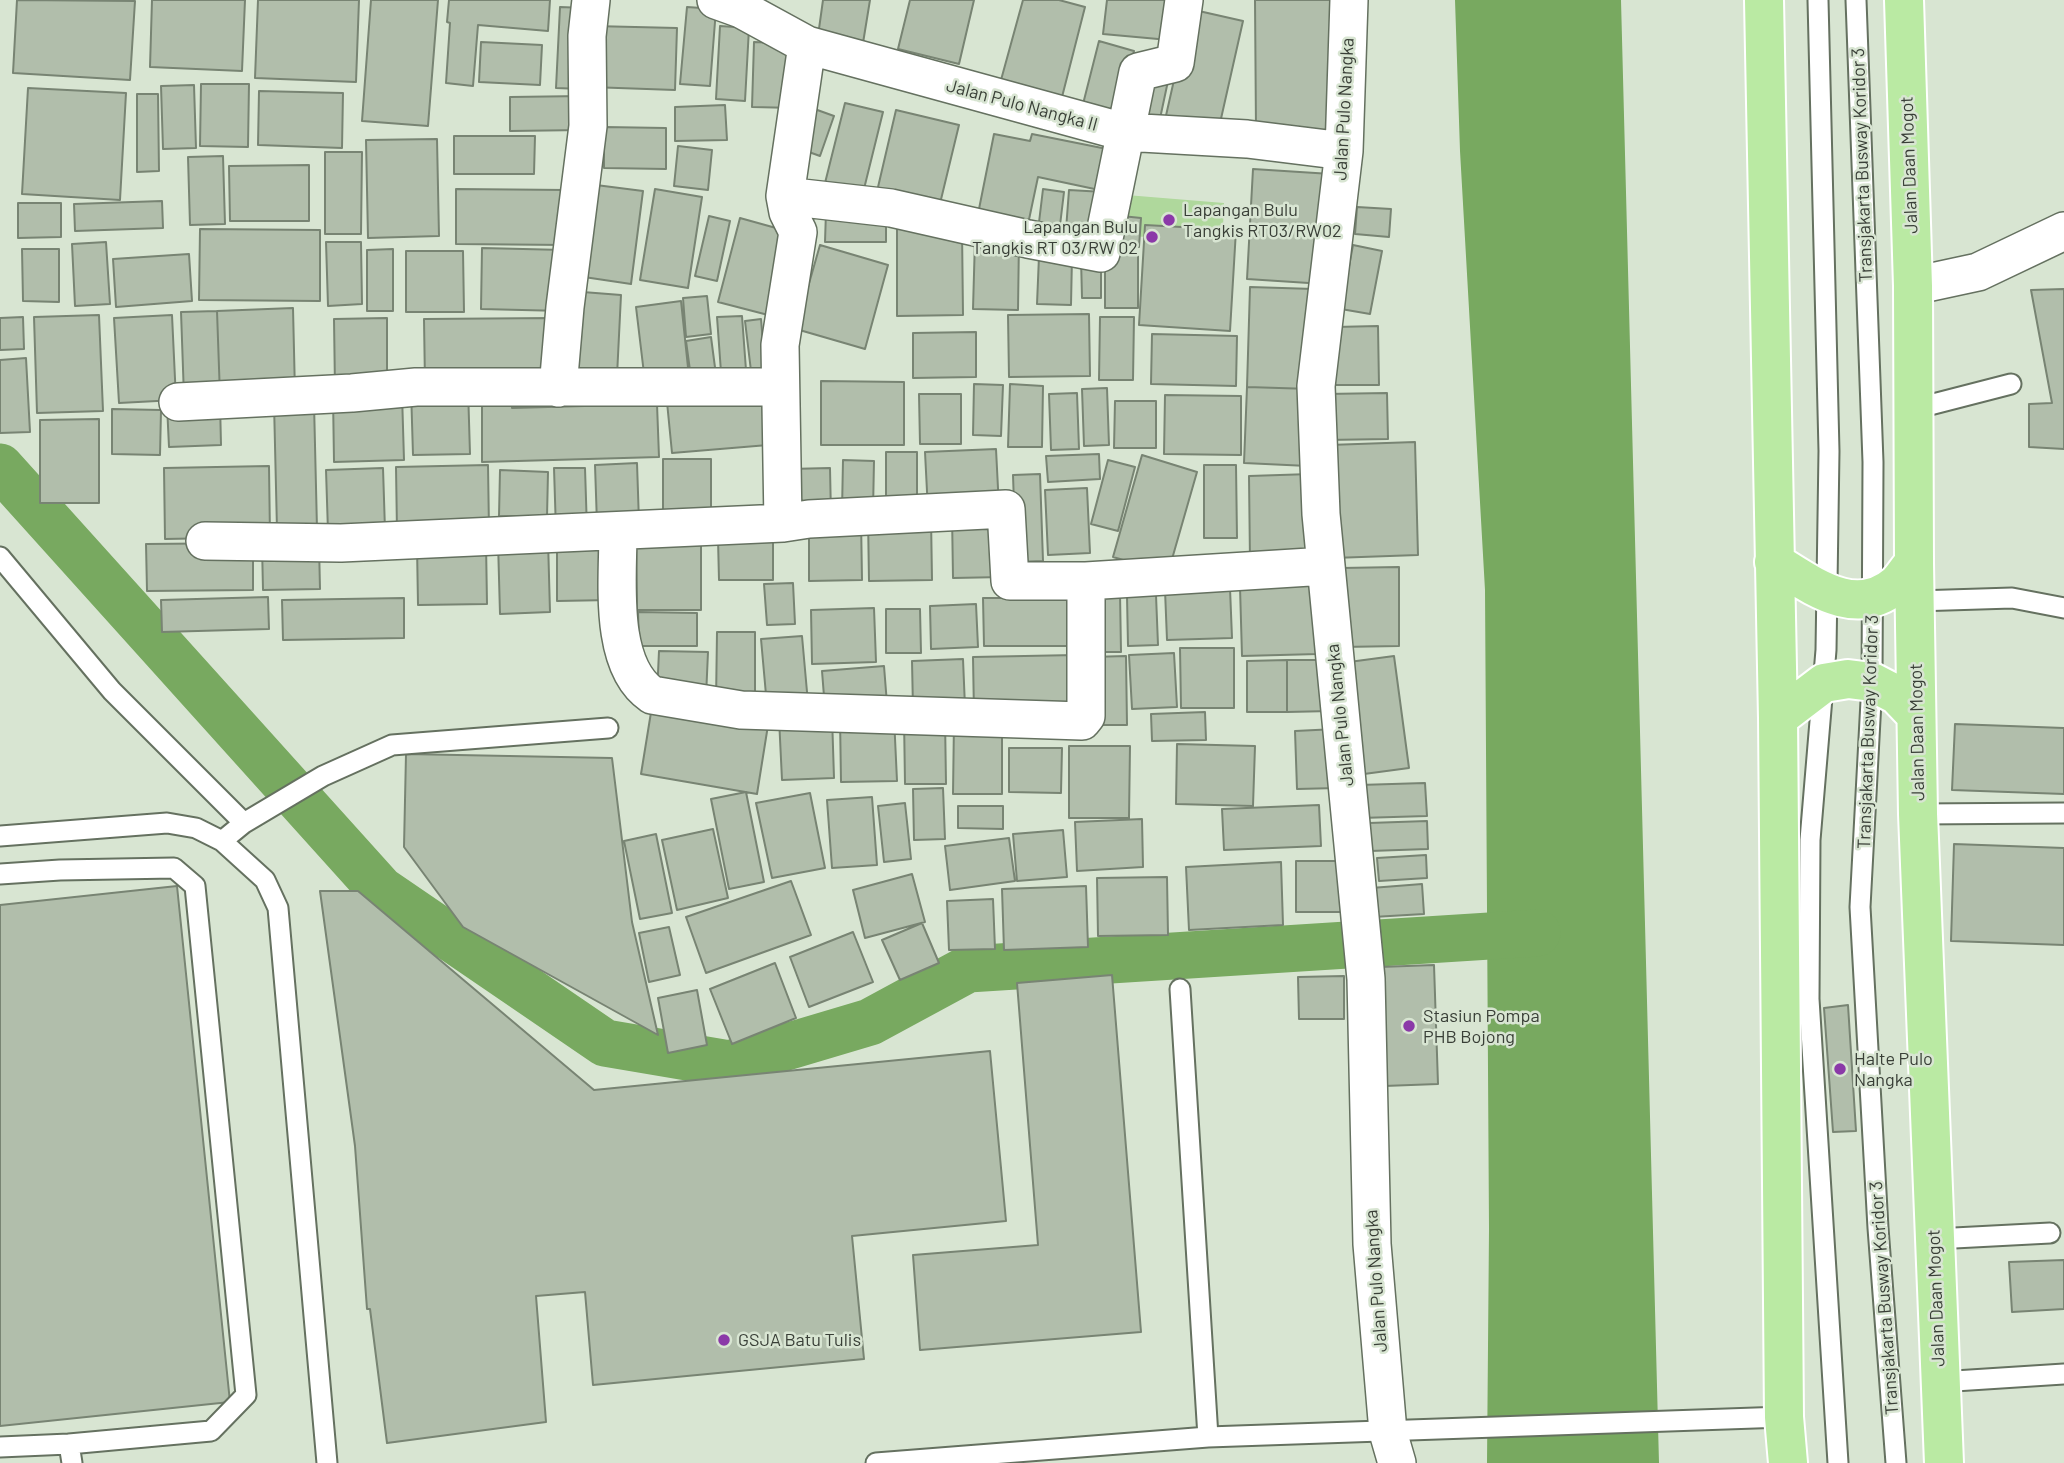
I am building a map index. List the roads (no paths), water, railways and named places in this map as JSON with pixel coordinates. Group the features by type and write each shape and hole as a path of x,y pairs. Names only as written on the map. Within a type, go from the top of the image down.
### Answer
{"highway":[{"path":"1764,0 1777,718 1784,1417 1788,1463"},
{"name":"Jalan Daan Mogot","path":"1904,0 1913,286 1918,814 1944,1463"},
{"path":"1774,562 1827,595 1849,600 1872,597 1896,584 1914,563"},
{"path":"1777,718 1824,683 1848,679 1872,682 1897,695 1916,715"}],"street":[{"path":"558,388 565,307 588,126 587,36 591,0"},
{"name":"Jalan Pulo Nangka II","path":"716,0 741,9 807,45 1124,132 1247,139 1343,151"},
{"path":"785,196 891,208 1101,253 1138,72 1175,63 1184,0"},
{"name":"Jalan Pulo Nangka","path":"1349,0 1343,151 1316,386 1325,566 1366,979 1372,1244 1393,1447"},
{"path":"783,523 780,345 798,232 788,212 785,196 807,45"},
{"path":"1913,286 1978,272 2064,231"},
{"path":"178,402 416,387 780,387"},
{"path":"205,541 341,543 783,523 808,519 1006,509 1010,581 1086,581 1325,566"},
{"path":"618,531 618,614 627,663 641,688 652,695 741,710 1082,721 1086,716 1086,581"}],"lane":[{"path":"1818,0 1829,451 1824,683 1810,840 1809,999 1838,1463"},
{"name":"Transjakarta Busway Koridor 3","path":"1856,0 1873,462 1872,682 1860,908 1878,1228 1896,1463"},
{"path":"1914,409 2011,384"},
{"path":"0,557 113,691 244,823"},
{"path":"1916,601 2012,598 2064,608"},
{"path":"222,841 244,823 323,776 392,745 608,728"},
{"path":"1918,814 2064,813"},
{"path":"0,836 167,823 195,828 222,841 265,880 278,908 327,1463"},
{"path":"0,874 174,868 195,886 246,1395 211,1431 71,1454 0,1447"},
{"path":"1180,989 1208,1437"},
{"path":"1934,1239 2050,1233"},
{"path":"1939,1382 2064,1374"},
{"path":"876,1463 1208,1437 1393,1447 1427,1429 1784,1417"}],"waterway":[{"path":"0,467 381,890 605,1043 729,1064 870,1022 968,969 1537,933"}],"place":[{"name":"Lapangan Bulu Tangkis RT03/RW02","path":"1169,220"},
{"name":"Lapangan Bulu Tangkis RT 03/RW 02","path":"1152,237"},
{"name":"Stasiun Pompa PHB Bojong","path":"1409,1026"},
{"name":"Halte Pulo Nangka","path":"1840,1069"},
{"name":"GSJA Batu Tulis","path":"724,1340"}]}
